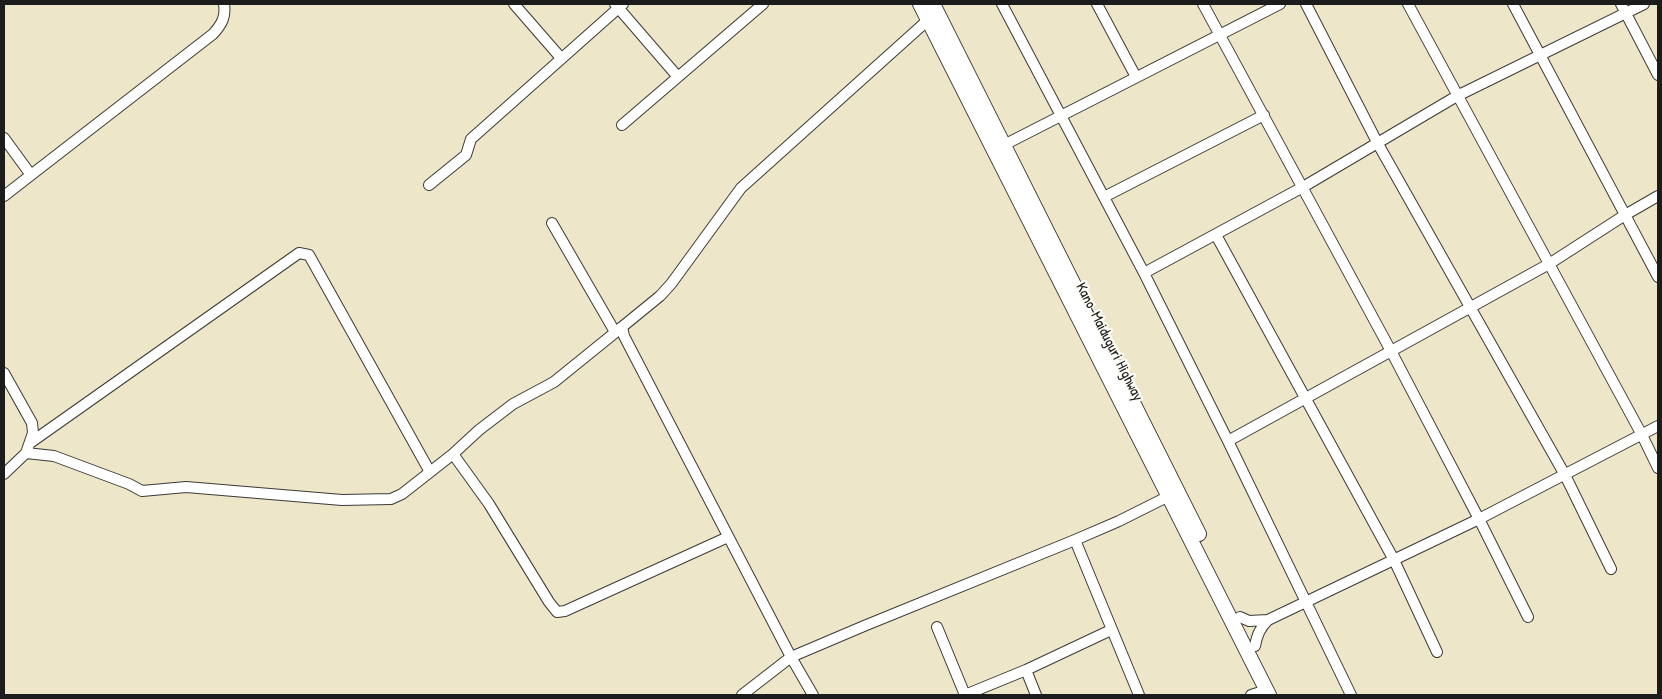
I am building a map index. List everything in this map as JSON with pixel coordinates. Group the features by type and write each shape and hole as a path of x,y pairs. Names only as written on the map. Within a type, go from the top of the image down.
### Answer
{"highway":[{"name":"Kano-Maiduguri Highway","path":"920,4 999,147"},
{"name":"Kano-Maiduguri Highway","path":"933,4 999,147 1272,693"},
{"name":"Kano-Maiduguri Highway","path":"1173,494 1255,646 1272,693"}],"street":[{"path":"4,196 213,34 223,23 224,4"},
{"path":"514,4 561,58"},
{"path":"622,125 764,4"},
{"path":"1002,4 1144,273 1351,695"},
{"path":"1097,4 1136,77"},
{"path":"1203,4 1221,34 1391,351 1480,519 1528,617"},
{"path":"999,147 1280,4"},
{"path":"1306,4 1378,144 1564,476 1611,569"},
{"path":"1408,4 1642,435 1658,468"},
{"path":"1513,4 1658,277"},
{"path":"1144,273 1303,187 1457,96 1540,55 1623,8 1644,4"},
{"path":"428,185 466,156 471,139 619,5 678,77"},
{"path":"1623,8 1658,75"},
{"path":"28,448 92,469 142,490 186,487 214,488 259,494 342,500 391,499 402,494 453,454 479,430 513,404 554,382 660,296 671,284 741,188 928,20"},
{"path":"1104,197 1264,115"},
{"path":"4,138 31,175"},
{"path":"1228,441 1549,264 1658,196"},
{"path":"552,224 624,336 791,658 813,695"},
{"path":"1216,235 1394,560 1437,652"},
{"path":"4,474 28,448 299,253 309,255 430,472"},
{"path":"4,373 32,423 32,433 28,448"},
{"path":"1255,646 1256,636 1268,620 1480,519 1658,426"},
{"path":"453,454 489,504 557,612 565,611 728,536"},
{"path":"742,695 791,658 872,622 1075,540 1173,494"},
{"path":"1075,540 1139,695"},
{"path":"1240,617 1249,621 1268,620"},
{"path":"938,627 965,695 1026,670 1112,630"},
{"path":"1026,670 1036,695"},
{"path":"1251,695 1272,693"}]}
